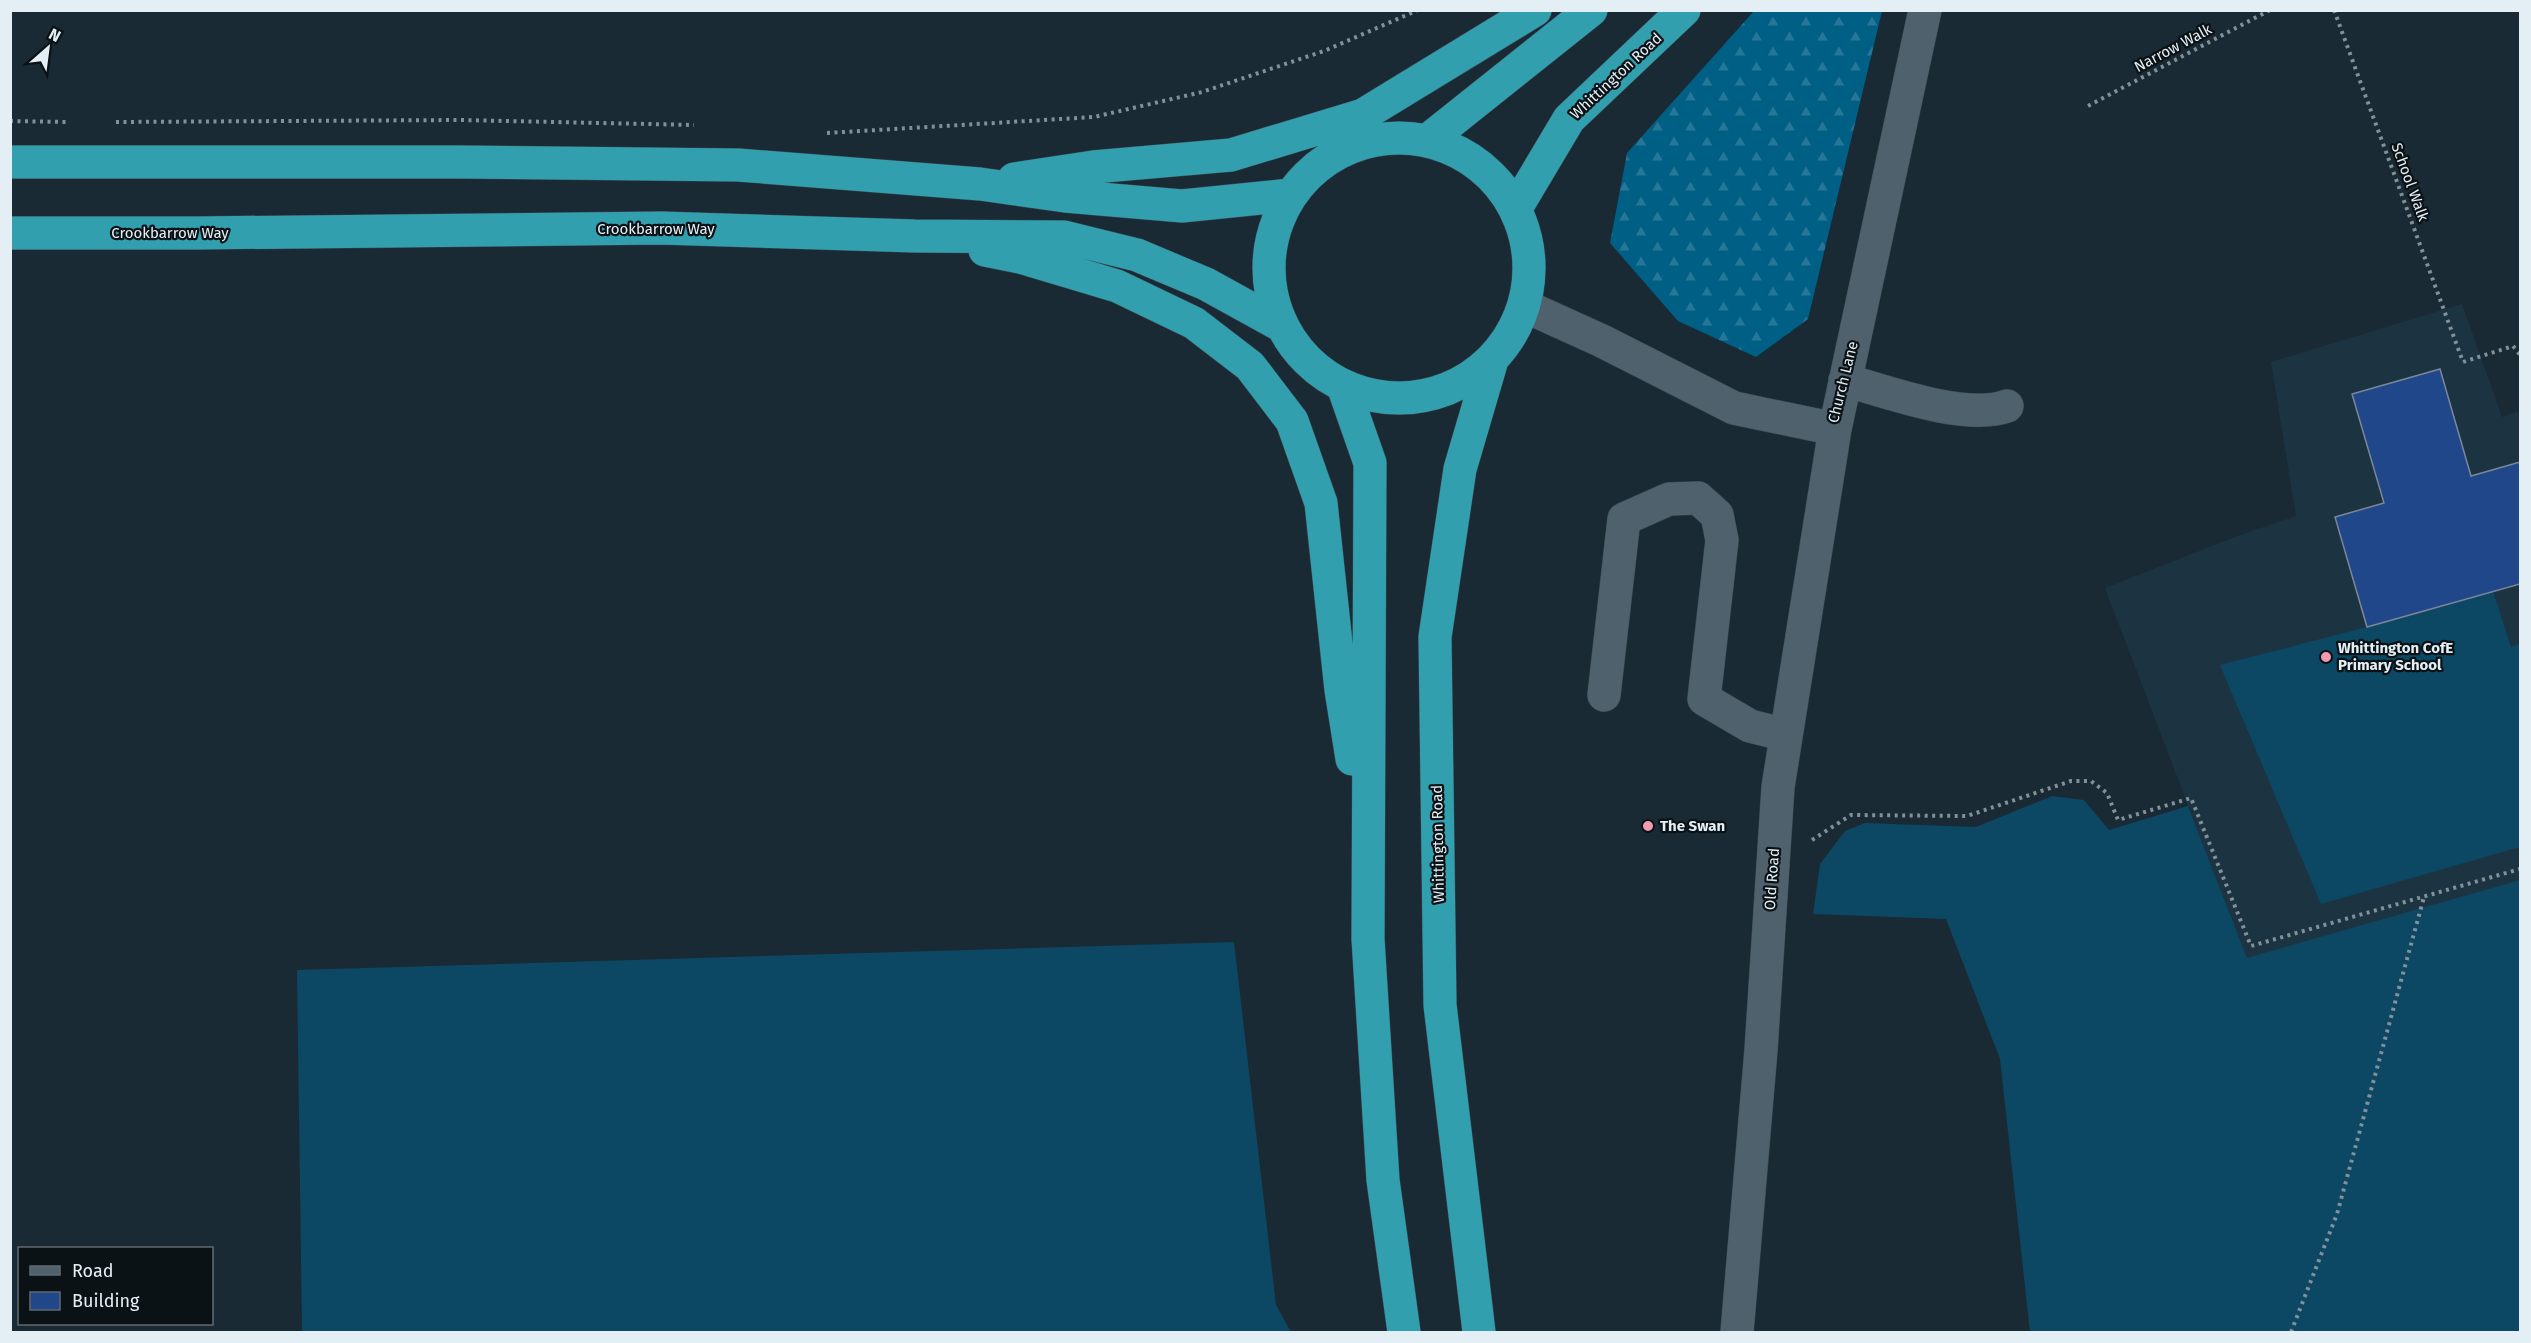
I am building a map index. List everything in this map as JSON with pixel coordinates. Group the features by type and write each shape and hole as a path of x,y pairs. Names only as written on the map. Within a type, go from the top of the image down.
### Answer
{"highway":[{"path":"980,184 1093,167 1231,155 1364,115 1535,10"},
{"path":"1428,140 1591,10"},
{"name":"Whittington Road","path":"1516,208 1569,119 1684,10"},
{"path":"1396,137 1428,140 1481,165 1516,208 1527,236 1530,264 1525,306 1492,360 1458,385 1418,397 1384,398 1343,386 1316,369 1296,347 1282,326 1269,283 1271,241 1290,195 1308,174 1329,157 1370,140 1396,137"},
{"path":"10,162 460,162 738,165 980,184 1065,196 1182,206 1290,195"},
{"name":"Crookbarrow Way","path":"10,232 198,233 661,228 915,236 1064,237 1137,255 1206,284 1282,326"},
{"path":"915,236 1020,257 1117,286 1194,323 1250,366 1292,421 1320,503 1341,690 1366,850"},
{"name":"Whittington Road","path":"1479,1332 1440,1005 1435,637 1460,469 1492,360"},
{"path":"1343,386 1370,463 1366,850 1368,939 1383,1180 1404,1332"}],"street":[{"name":"Church Lane","path":"1525,306 1602,341 1734,408 1835,429 1925,10"},
{"path":"1845,380 1910,399 1967,409 1993,411 2007,406"},
{"name":"Old Road","path":"1737,1332 1760,1062 1778,787 1835,429"},
{"path":"1604,695 1624,519 1669,500 1698,498 1717,515 1722,540 1704,699 1750,726 1786,735"}],"path":[{"path":"825,133 1094,117 1213,88 1324,51 1418,10"},
{"name":"Narrow Walk","path":"2088,106 2270,10"},
{"name":"School Walk","path":"2334,10 2463,362 2513,346 2520,355"},
{"path":"109,122 460,120 703,125"},
{"path":"10,122 75,122"},
{"path":"1774,851 1815,839 1851,816 1967,816 2071,781 2091,781 2107,793 2118,820 2191,798 2251,946 2520,869"},
{"path":"2291,1332 2337,1214 2424,896"}],"shaded area":[{"name":"Whittington CofE Primary School","path":"2462,304 2502,417 2520,411 2520,880 2247,959 2105,588 2240,535 2296,516 2271,362"},
{"path":"2493,591 2511,647 2520,644 2520,847 2321,904 2220,665"},
{"path":"2052,796 2084,800 2109,830 2188,806 2247,958 2520,880 2520,1332 2030,1332 2000,1059 1946,919 1813,914 1820,864 1845,831 1865,823 1976,827"},
{"path":"1234,942 1276,1305 1291,1332 302,1332 297,970"}],"green space":[{"path":"1754,11 1882,11 1808,319 1756,357 1678,321 1610,243 1627,153"}],"building":[{"path":"2440,369 2471,476 2520,462 2520,584 2367,627 2335,517 2384,503 2352,394"}],"place":[{"name":"Whittington CofE Primary School","path":"2326,657"},
{"name":"The Swan","path":"1648,826"}]}
